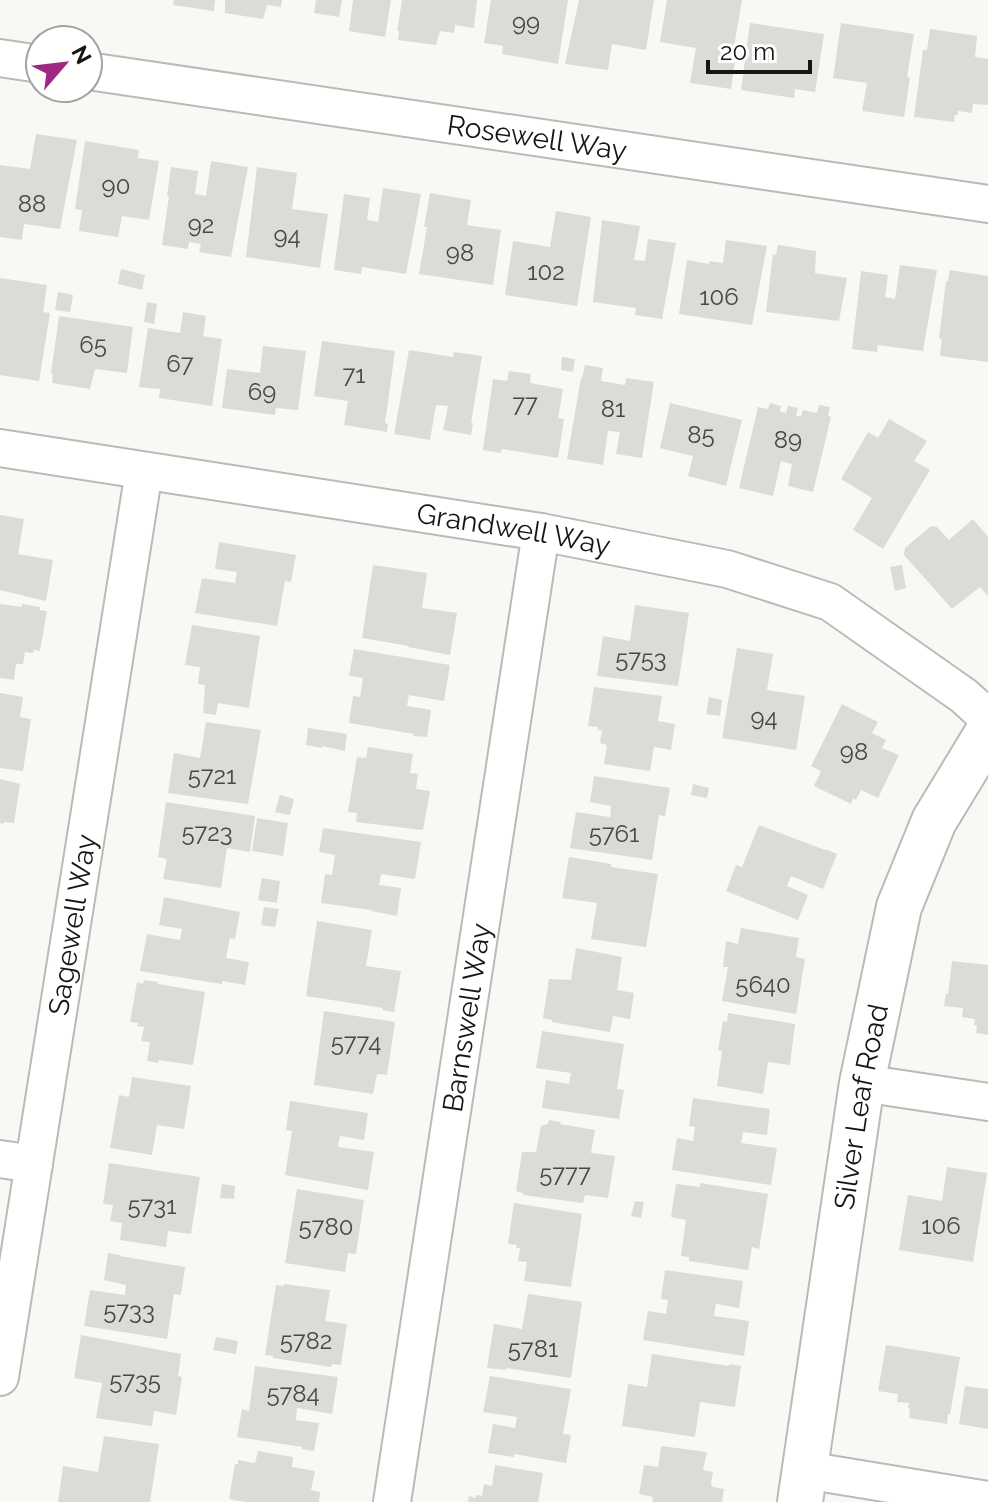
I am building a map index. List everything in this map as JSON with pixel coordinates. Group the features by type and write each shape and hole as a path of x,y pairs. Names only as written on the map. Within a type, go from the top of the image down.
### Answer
{"street":[{"path":"0,58 24,62"},
{"name":"Rosewell Way","path":"104,73 988,204"},
{"name":"Grandwell Way","path":"0,448 541,532 727,569 830,602 964,696 988,718"},
{"name":"Sagewell Way","path":"0,1377 17,1162 144,471"},
{"name":"Barnswell Way","path":"392,1502 541,532"},
{"name":"Silver Leaf Road","path":"802,1486 862,1083 899,907 934,821 988,732"},
{"path":"862,1083 988,1102"},
{"path":"802,1486 988,1500"}],"building":[{"path":"174,0 215,0 214,11 173,5"},
{"path":"225,0 282,0 281,7 267,5 263,19 225,13"},
{"path":"316,0 342,0 339,17 314,13"},
{"path":"353,0 391,0 385,37 349,31"},
{"path":"402,0 477,0 474,28 455,25 454,33 440,31 436,45 398,40"},
{"path":"491,0 568,0 558,64 502,54 503,46 484,43"},
{"path":"579,0 654,0 646,50 612,44 608,70 565,64"},
{"path":"667,0 742,0 731,89 690,83 696,48 660,42"},
{"path":"750,23 824,34 815,92 795,89 794,98 741,90"},
{"path":"841,23 914,34 904,117 862,111 867,83 833,78"},
{"path":"930,29 977,36 975,57 988,59 988,105 973,104 972,113 958,111 954,122 914,117 923,50 927,50"},
{"path":"36,134 77,140 60,229 24,224 22,240 0,237 0,165 30,169"},
{"path":"85,141 139,150 138,158 159,161 149,220 122,216 118,237 79,231 82,210 75,209"},
{"path":"211,161 248,167 231,257 199,252 201,244 189,242 188,249 162,245 171,167 198,171 195,194 206,196"},
{"path":"257,167 297,173 292,209 328,214 320,268 246,257"},
{"path":"383,188 421,194 406,274 362,267 361,274 334,270 344,194 370,198 367,220 378,222"},
{"path":"430,193 471,200 467,225 501,230 493,285 419,274"},
{"path":"556,211 591,217 577,306 505,295 513,241 550,247"},
{"path":"602,220 640,226 634,260 645,261 648,239 676,243 662,319 635,315 636,308 593,302"},
{"path":"726,240 767,246 752,325 679,314 687,260 723,263"},
{"path":"778,245 816,251 815,273 847,278 839,321 766,312 773,254 776,255"},
{"path":"900,265 937,270 923,351 878,345 877,352 852,349 861,271 888,275 885,297 895,299"},
{"path":"121,269 145,275 142,290 118,284"},
{"path":"950,270 988,276 988,362 940,356 942,339 939,338"},
{"path":"0,278 47,285 43,312 50,313 39,381 0,375"},
{"path":"58,292 73,295 70,312 55,310"},
{"path":"147,302 157,304 154,324 144,322"},
{"path":"183,312 206,316 203,336 222,339 212,406 159,398 160,389 139,387 148,328 180,333"},
{"path":"59,316 133,327 127,373 95,369 90,389 52,383"},
{"path":"322,341 395,351 385,423 388,424 387,432 344,425 348,401 314,396"},
{"path":"263,346 306,351 298,410 276,408 275,415 222,408 227,369 260,373"},
{"path":"409,350 453,357 454,352 482,356 471,435 443,430 448,406 436,405 430,440 394,434"},
{"path":"562,357 575,359 573,372 561,370"},
{"path":"585,365 603,368 601,381 625,385 626,378 654,382 642,458 616,454 620,432 608,431 603,465 567,459"},
{"path":"509,371 531,374 530,383 563,389 558,418 564,419 558,458 502,449 501,453 483,450 493,379 507,381"},
{"path":"670,403 742,420 726,486 688,476 693,456 660,448"},
{"path":"770,403 781,406 780,411 786,413 788,406 798,408 796,416 801,416 803,410 817,413 819,405 830,407 828,416 831,417 813,492 788,486 792,464 781,461 773,496 739,488 758,407 768,409"},
{"path":"889,419 927,441 914,461 930,470 883,549 853,530 872,498 841,479 868,432 878,438"},
{"path":"0,515 24,519 18,554 53,560 46,601 0,590"},
{"path":"973,519 988,537 988,596 980,587 952,609 904,555 905,548 931,526 937,527 949,540"},
{"path":"219,542 296,555 291,582 285,581 277,626 195,613 202,578 235,583 237,572 215,569"},
{"path":"373,565 427,573 422,608 457,613 450,655 362,638"},
{"path":"902,565 906,588 895,591 890,567"},
{"path":"0,604 22,607 22,604 47,611 40,651 25,652 23,664 16,664 14,680 0,678"},
{"path":"635,605 689,613 678,686 597,676 603,636 630,641"},
{"path":"192,625 260,636 249,708 218,703 216,715 203,713 205,685 198,684 200,667 185,665"},
{"path":"737,648 773,654 767,690 805,696 796,750 722,738"},
{"path":"354,649 450,665 444,701 409,695 407,706 431,710 427,737 349,723 353,696 360,697 363,678 349,676"},
{"path":"594,687 662,696 658,721 675,724 671,750 654,747 650,771 604,764 607,745 600,743 602,730 588,726"},
{"path":"0,693 23,697 20,717 31,719 23,771 0,768"},
{"path":"709,697 722,700 720,716 706,714"},
{"path":"842,704 878,722 872,733 886,740 882,748 899,755 878,798 861,790 851,804 814,786 821,771 811,766"},
{"path":"206,722 261,730 248,804 168,793 174,753 200,758"},
{"path":"308,728 347,734 345,751 306,745"},
{"path":"368,747 413,754 410,773 418,774 416,789 430,791 423,830 356,822 357,813 348,812 357,757 366,758"},
{"path":"594,776 670,788 665,816 659,815 652,860 570,848 576,812 610,817 611,806 590,802"},
{"path":"0,779 20,784 14,823 0,823"},
{"path":"693,784 709,788 707,798 691,795"},
{"path":"280,795 294,799 290,815 275,812"},
{"path":"166,802 255,816 250,852 227,848 221,888 163,879 167,859 158,857"},
{"path":"257,818 288,823 283,856 252,851"},
{"path":"759,825 837,854 823,889 791,876 787,886 808,895 798,920 726,891 736,865 742,867"},
{"path":"323,828 421,842 415,879 381,874 379,885 401,888 397,916 321,903 325,874 332,875 335,855 319,852"},
{"path":"569,857 658,874 646,947 591,939 597,903 562,898"},
{"path":"262,878 280,881 277,903 258,900"},
{"path":"164,897 240,912 235,939 230,938 226,958 249,962 245,985 140,971 147,934 180,940 182,929 159,925"},
{"path":"264,907 279,909 275,927 261,925"},
{"path":"317,921 372,930 366,966 401,971 394,1012 306,996"},
{"path":"741,928 799,938 796,957 805,959 796,1014 722,1001 728,967 723,967 726,941 738,944"},
{"path":"576,948 622,957 617,990 634,993 630,1019 613,1016 610,1032 543,1018 549,979 571,980"},
{"path":"952,961 988,965 988,1035 976,1033 975,1019 962,1017 963,1008 944,1006"},
{"path":"144,980 205,992 193,1065 147,1061 150,1042 141,1041 144,1027 130,1022 137,982 143,984"},
{"path":"324,1011 395,1022 387,1075 377,1074 373,1094 314,1085"},
{"path":"728,1013 795,1024 790,1065 768,1062 763,1094 717,1086 722,1051 718,1050 723,1021 727,1022"},
{"path":"542,1031 624,1044 617,1089 624,1090 619,1119 542,1108 546,1080 569,1084 571,1073 536,1068"},
{"path":"132,1077 191,1086 184,1129 157,1125 152,1155 110,1148 119,1095 129,1097"},
{"path":"693,1098 770,1109 767,1135 743,1132 741,1143 777,1148 771,1185 672,1170 677,1138 693,1141 695,1127 689,1126"},
{"path":"290,1101 368,1113 364,1140 340,1136 338,1147 374,1152 368,1190 285,1175 292,1131 286,1130"},
{"path":"549,1120 595,1130 591,1153 615,1156 608,1198 585,1195 583,1203 523,1195 516,1191 522,1152 536,1152 541,1126 548,1124"},
{"path":"109,1163 200,1177 191,1234 168,1231 166,1247 120,1240 122,1223 110,1221 113,1205 103,1204"},
{"path":"947,1167 987,1173 973,1262 899,1250 908,1195 942,1201"},
{"path":"700,1183 768,1194 759,1249 752,1247 748,1270 689,1261 689,1257 681,1256 686,1220 671,1217 676,1184 700,1187"},
{"path":"222,1184 235,1186 234,1199 220,1198"},
{"path":"297,1189 364,1200 356,1254 348,1253 345,1272 285,1263"},
{"path":"635,1201 644,1202 641,1218 631,1216"},
{"path":"514,1203 582,1214 571,1287 524,1281 527,1262 518,1261 520,1248 516,1248 517,1245 508,1244"},
{"path":"108,1253 185,1267 181,1295 174,1294 167,1339 84,1326 90,1290 125,1295 126,1285 104,1280"},
{"path":"665,1270 743,1281 739,1308 716,1304 714,1316 749,1321 744,1356 643,1340 648,1311 666,1314 668,1300 661,1299"},
{"path":"276,1285 330,1290 325,1321 347,1324 341,1365 332,1364 331,1367 265,1355"},
{"path":"528,1294 582,1302 571,1378 487,1368 494,1324 522,1329"},
{"path":"81,1335 181,1354 178,1376 182,1377 176,1415 154,1411 152,1426 96,1418 102,1383 74,1378"},
{"path":"216,1337 238,1341 236,1354 213,1350"},
{"path":"886,1345 960,1357 947,1424 909,1418 909,1403 897,1402 898,1394 878,1391"},
{"path":"652,1354 741,1366 735,1407 700,1402 695,1437 622,1426 628,1384 647,1387"},
{"path":"255,1366 338,1377 332,1414 297,1408 296,1420 319,1423 314,1451 237,1437 242,1409 249,1411"},
{"path":"490,1376 571,1389 563,1434 571,1435 566,1463 488,1453 493,1424 515,1428 517,1417 483,1412"},
{"path":"965,1386 988,1389 988,1429 959,1424"},
{"path":"104,1436 159,1444 150,1502 58,1502 63,1466 98,1472"},
{"path":"661,1446 707,1452 703,1470 713,1472 713,1487 724,1489 722,1502 652,1502 653,1497 639,1494 644,1465 658,1467"},
{"path":"258,1451 293,1457 292,1467 315,1471 311,1490 320,1492 319,1502 245,1502 229,1499 235,1464 238,1460 255,1463"},
{"path":"495,1465 543,1473 538,1502 468,1502 469,1496 482,1496 484,1484 492,1486"}]}
